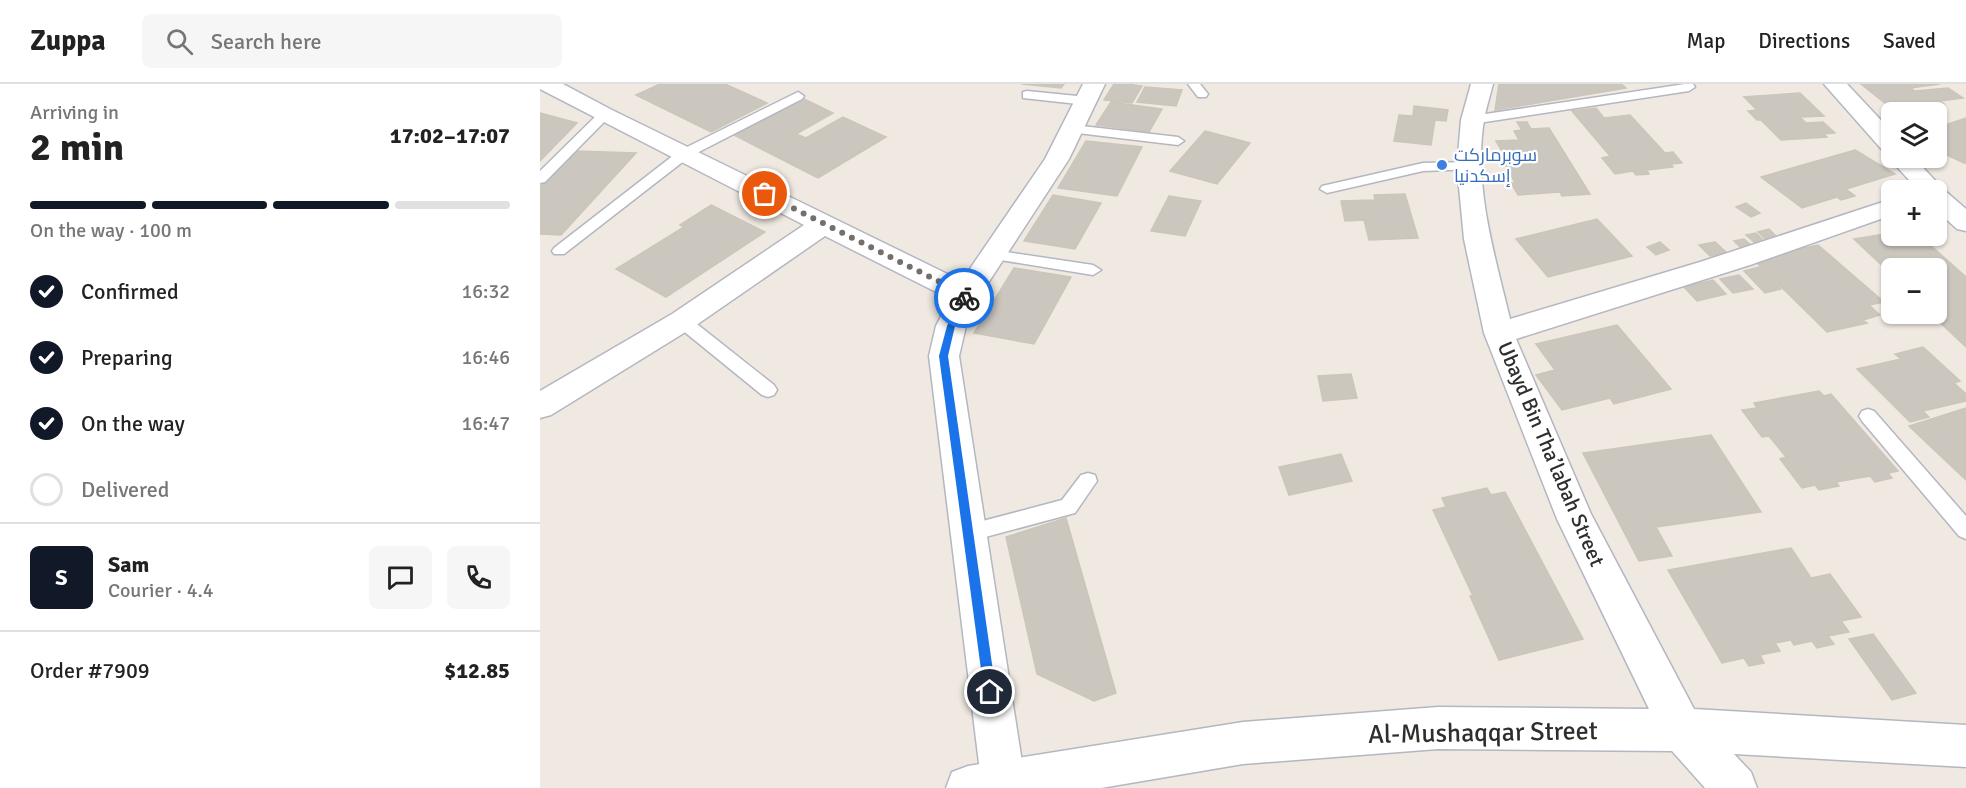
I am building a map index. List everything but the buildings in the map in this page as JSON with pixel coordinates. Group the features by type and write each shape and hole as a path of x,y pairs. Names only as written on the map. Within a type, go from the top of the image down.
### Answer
{"street":[{"path":"547,84 604,115 966,295"},
{"name":"Ubayd Bin Tha’labah Street","path":"1482,84 1472,120 1469,166 1477,239 1499,333 1575,519 1682,730 1735,788"},
{"path":"1835,84 1881,135"},
{"path":"992,786 967,533 944,356 951,326 966,295 1057,159 1085,104"},
{"path":"1910,168 1922,180"},
{"path":"1947,206 1966,223"},
{"path":"1499,333 1740,259 1881,210"},
{"path":"540,406 682,321 825,223"},
{"name":"Al-Mushaqqar Street","path":"992,786 1243,743 1438,728 1682,730 1966,746"}],"lane":[{"path":"1472,120 1689,87"},
{"path":"1027,95 1085,104 1178,141"},
{"path":"559,251 684,154 798,96"},
{"path":"540,179 604,115"},
{"path":"1327,189 1423,167 1469,166"},
{"path":"993,255 1093,270"},
{"path":"682,321 768,390"},
{"path":"1868,416 1966,530"},
{"path":"967,533 1068,507 1088,481"}],"way so far":[{"path":"765,194 966,295 964,298"}],"place":[{"name":"سوبرماركت إسكدنيا","path":"1442,165"}],"route":[{"path":"964,298 951,326 944,356 990,692"}]}
